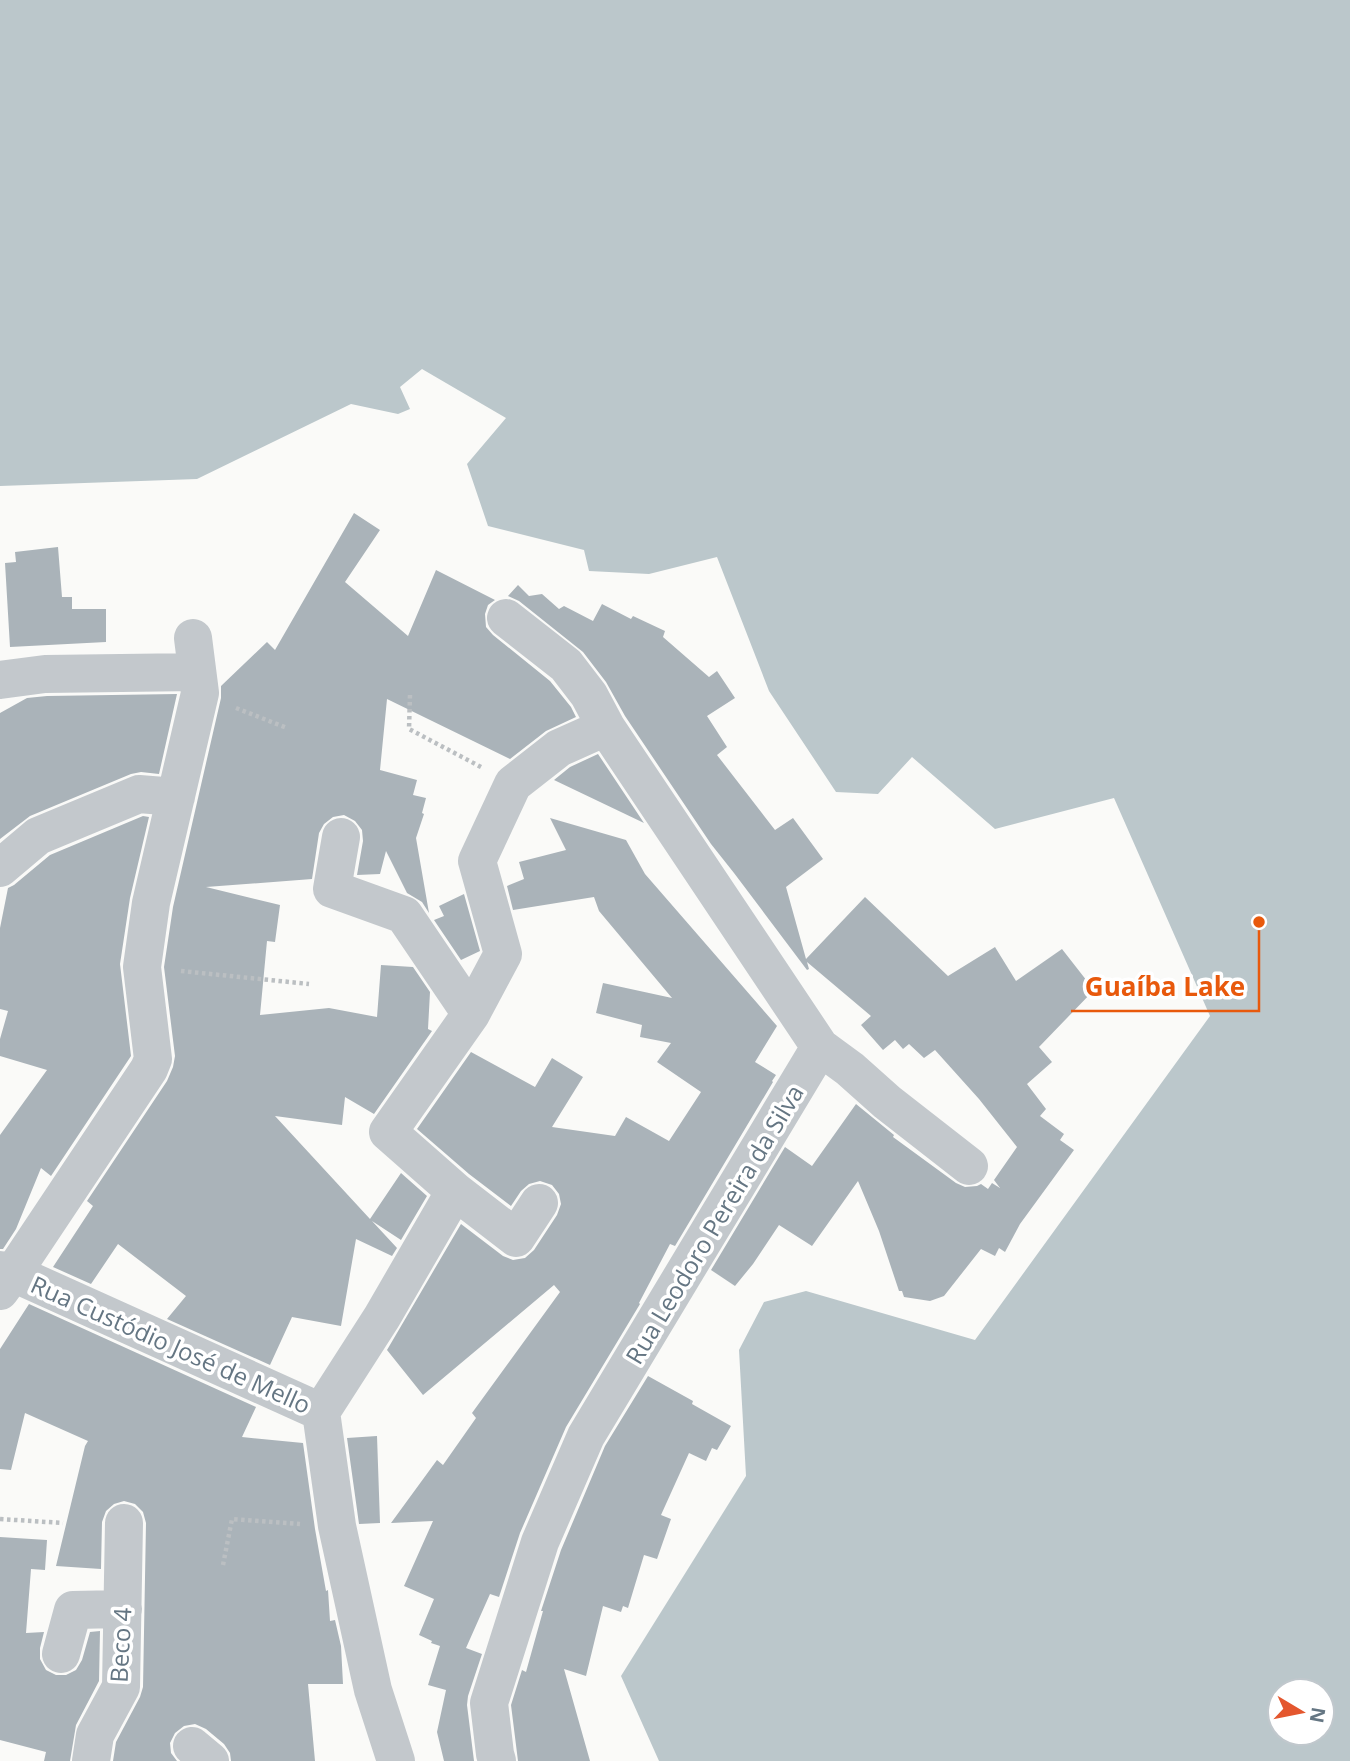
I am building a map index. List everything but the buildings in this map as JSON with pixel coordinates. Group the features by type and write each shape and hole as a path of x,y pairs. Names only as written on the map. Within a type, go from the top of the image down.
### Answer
{"street":[{"path":"506,618 566,665 589,695 606,727 820,1047 969,1166"},
{"path":"0,680 45,674 196,668 176,797 150,903 142,967 153,1053 151,1064 4,1278"},
{"path":"539,1203 516,1238 455,1192 388,1132 471,1014 503,954 477,861 513,784 559,748 606,727"},
{"path":"0,867 38,836 139,794 176,797"},
{"path":"341,837 332,890 404,915 471,1014"},
{"name":"Rua Leodoro Pereira da Silva","path":"497,1761 489,1703 540,1542 586,1436 820,1047"},
{"path":"321,1412 382,1317 455,1192"},
{"name":"Rua Custódio José de Mello","path":"4,1278 321,1412 337,1526 373,1690 396,1761"},
{"name":"Beco 4","path":"91,1761 95,1735 121,1688 124,1524"},
{"path":"61,1654 73,1611 122,1609"}],"path":[{"path":"196,668 288,728"},
{"path":"410,695 409,729 513,784"},
{"path":"142,967 309,984"},
{"path":"0,1519 63,1523"},
{"path":"223,1565 232,1519 337,1526"}],"shaded area":[{"path":"0,0 1350,0 1350,1761 659,1761 621,1676 746,1476 739,1350 764,1302 806,1291 975,1340 1210,1016 1114,798 995,829 912,757 878,794 836,792 769,691 717,557 649,574 589,571 584,550 488,526 467,464 506,418 422,369 400,387 410,409 398,414 351,404 197,479 0,486"}],"place":[{"name":"Guaíba Lake","path":"1259,922"}]}
